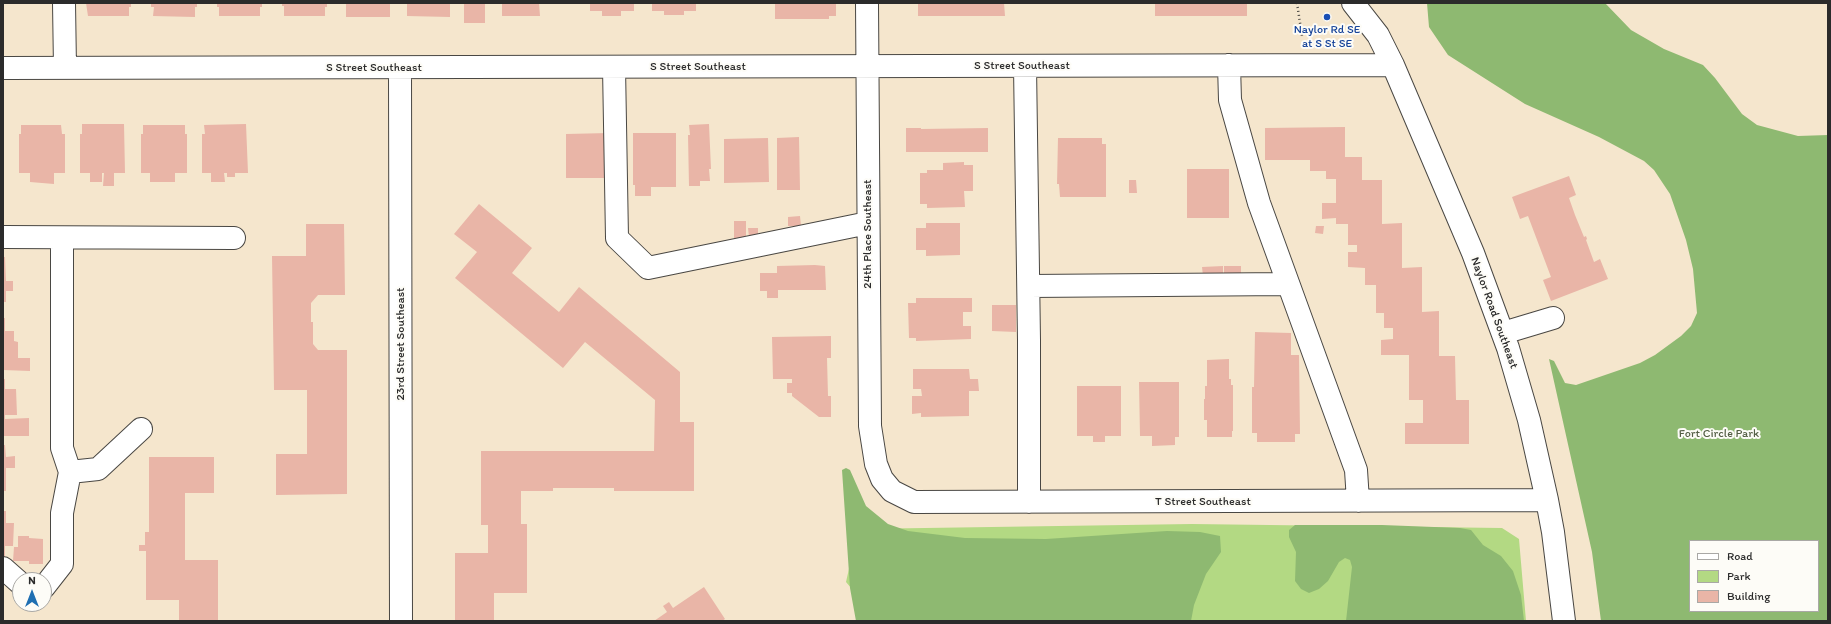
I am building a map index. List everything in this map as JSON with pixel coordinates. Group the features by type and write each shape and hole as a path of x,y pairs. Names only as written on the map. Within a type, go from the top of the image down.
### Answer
{"street":[{"path":"64,3 64,68"},
{"name":"24th Place Southeast","path":"867,3 870,426 876,464"},
{"name":"Naylor Road Southeast","path":"1353,3 1371,12 1378,35 1393,65 1476,259 1503,333 1530,420 1547,500 1553,532 1564,621"},
{"path":"1229,65 1230,100 1259,203 1356,470 1358,501"},
{"name":"S Street Southeast","path":"3,68 1393,65"},
{"path":"1025,66 1029,502"},
{"path":"614,67 617,238 648,268 868,223"},
{"name":"23rd Street Southeast","path":"400,68 401,621"},
{"path":"3,237 234,238"},
{"path":"52,577 62,564 62,513 70,472 62,448 62,238"},
{"path":"1028,286 1288,284"},
{"path":"1503,333 1553,318"},
{"path":"70,472 98,469 141,429"},
{"name":"T Street Southeast","path":"876,464 882,479 892,491 914,502 1547,500"},
{"path":"3,568 12,576"}],"path":[{"path":"1297,3 1302,36"}],"green space":[{"name":"Fort Circle Park","path":"1427,3 1605,3 1631,30 1664,49 1703,65 1715,78 1742,114 1757,125 1798,136 1828,135 1828,621 1601,621 1592,552 1549,359 1554,361 1565,383 1576,385 1640,363 1655,355 1681,336 1691,326 1697,313 1693,269 1686,240 1670,194 1654,170 1644,161 1599,137 1525,104 1448,55 1429,27"},
{"path":"846,468 850,470 866,506 888,524 908,531 965,538 1046,539 1167,531 1200,532 1220,536 1221,552 1206,574 1194,605 1191,621 856,621 850,588 842,470"},
{"path":"1192,524 1502,528 1519,539 1526,621 873,621 875,616 846,582 858,529"},
{"path":"1295,525 1382,525 1460,528 1471,530 1483,545 1501,556 1513,571 1521,595 1524,621 1346,621 1352,567 1350,560 1345,558 1339,562 1328,581 1319,589 1309,593 1301,589 1295,581 1296,552 1289,537 1289,530"}],"building":[{"path":"86,3 131,3 131,7 129,7 129,16 88,16"},
{"path":"151,3 197,3 197,7 195,7 195,17 153,16 154,7 151,7"},
{"path":"217,3 262,3 262,7 260,7 260,16 219,16 219,7 217,7"},
{"path":"282,3 327,3 327,7 325,7 325,16 284,16 284,6 282,6"},
{"path":"346,3 390,3 390,17 346,17"},
{"path":"407,3 450,3 450,17 407,16"},
{"path":"464,3 485,3 485,23 464,23"},
{"path":"502,3 539,3 540,16 502,16"},
{"path":"590,3 634,3 634,11 621,11 621,16 602,16 602,11 590,11"},
{"path":"652,3 696,3 696,11 684,11 684,15 664,15 664,11 652,11"},
{"path":"775,3 836,3 836,16 829,16 829,19 775,19"},
{"path":"918,3 1004,3 1005,16 918,16"},
{"path":"1155,3 1247,3 1247,16 1155,16"},
{"path":"82,124 124,124 125,173 114,173 114,186 103,186 104,173 102,173 102,182 90,182 90,173 80,173 80,134 82,134"},
{"path":"246,124 248,173 235,173 235,177 227,177 227,173 224,173 225,182 211,182 211,173 202,173 202,134 205,134 204,125"},
{"path":"709,124 711,169 709,169 710,181 700,181 700,186 689,186 689,125"},
{"path":"21,125 61,125 62,134 65,134 65,173 54,173 54,184 30,182 30,173 19,173 19,134 21,134"},
{"path":"143,125 185,125 185,134 187,134 187,173 175,173 175,182 150,182 150,173 141,173 141,134 143,134"},
{"path":"1345,127 1345,157 1362,157 1362,180 1382,180 1382,224 1402,223 1402,268 1422,267 1422,312 1439,311 1439,356 1455,356 1456,400 1469,400 1469,444 1405,444 1405,423 1423,423 1423,400 1409,400 1409,355 1381,355 1381,340 1393,339 1393,328 1384,328 1384,313 1376,313 1376,285 1365,285 1365,268 1348,267 1348,252 1357,252 1357,245 1348,245 1348,224 1336,224 1336,218 1322,219 1322,203 1336,203 1336,179 1326,179 1326,171 1310,171 1310,160 1265,160 1265,128"},
{"path":"906,128 988,128 988,152 906,152"},
{"path":"609,133 609,178 566,178 566,134"},
{"path":"633,133 676,133 676,187 651,187 651,196 635,196 635,185 633,185"},
{"path":"799,137 800,190 777,190 777,138"},
{"path":"768,138 769,182 724,183 724,139"},
{"path":"1058,138 1102,138 1102,144 1106,144 1106,197 1060,197 1059,184 1057,184"},
{"path":"964,162 964,165 973,165 973,191 964,191 965,207 927,208 927,204 920,204 920,173 927,173 927,170 943,170 943,163"},
{"path":"1187,169 1229,169 1229,218 1187,218"},
{"path":"1569,176 1576,195 1569,198 1575,215 1584,237 1586,236 1594,262 1600,259 1608,279 1551,301 1543,280 1551,277 1528,216 1520,219 1512,197"},
{"path":"1129,180 1136,180 1137,193 1129,193"},
{"path":"479,204 532,248 512,273 559,312 579,287 680,372 680,422 694,422 694,491 614,491 614,488 553,488 553,491 521,491 521,524 527,524 527,593 494,593 494,621 455,621 455,553 488,553 488,525 481,525 481,451 654,451 655,400 585,342 563,368 455,278 477,252 454,234"},
{"path":"800,216 801,226 788,226 788,217"},
{"path":"734,221 746,221 746,242 734,242"},
{"path":"926,223 960,223 960,255 926,256 926,250 916,250 916,228 926,228"},
{"path":"306,224 344,224 345,295 318,295 311,303 311,322 313,322 313,344 318,350 347,350 347,494 276,495 276,454 307,454 307,390 274,390 272,256 306,256"},
{"path":"1316,226 1324,226 1323,234 1315,233"},
{"path":"748,228 758,228 758,237 749,237"},
{"path":"3,257 5,257 6,281 13,281 13,291 6,291 6,302 3,302"},
{"path":"777,266 825,266 826,290 778,290 778,298 767,298 767,291 760,291 760,273 777,273"},
{"path":"1223,266 1223,274 1203,276 1202,267"},
{"path":"1224,266 1241,266 1241,275 1224,276"},
{"path":"916,298 972,298 972,312 963,312 963,326 971,326 971,339 916,341 916,338 909,338 908,303 916,303"},
{"path":"992,305 1016,305 1016,332 992,331"},
{"path":"3,318 5,318 5,331 14,331 14,341 18,342 18,358 30,358 30,371 3,370"},
{"path":"1255,332 1291,333 1291,355 1299,355 1300,434 1295,434 1295,442 1257,442 1257,433 1252,433 1252,387 1254,387"},
{"path":"831,336 831,358 827,358 828,396 831,396 831,417 819,417 792,396 792,393 787,393 787,383 792,383 792,379 773,379 772,337"},
{"path":"1229,359 1229,379 1231,379 1231,385 1233,385 1232,437 1207,437 1207,420 1204,420 1204,399 1205,386 1207,386 1207,360"},
{"path":"913,369 969,369 970,379 978,379 979,391 969,391 969,416 921,417 921,413 912,414 912,396 922,396 921,389 913,389"},
{"path":"3,379 5,379 5,389 16,389 17,415 5,415 5,419 29,418 29,436 4,436"},
{"path":"1139,382 1179,382 1179,437 1175,437 1175,445 1152,446 1152,436 1140,436"},
{"path":"1077,386 1121,386 1121,436 1105,436 1105,442 1093,442 1093,436 1077,436"},
{"path":"3,445 5,445 6,457 15,456 15,468 6,468 6,491 3,491"},
{"path":"149,457 214,457 214,493 185,493 185,560 218,560 218,621 179,621 179,600 146,600 146,551 139,551 139,545 145,545 145,532 149,532"},
{"path":"3,511 6,511 6,523 14,523 13,546 5,546 5,557 3,557"},
{"path":"18,536 29,536 29,538 43,539 43,564 29,564 29,561 13,561 14,547 18,547"},
{"path":"704,587 725,619 722,621 654,621 667,612 663,606 669,602 673,608"}],"place":[{"name":"Naylor Rd SE at S St SE","path":"1327,17"}]}
